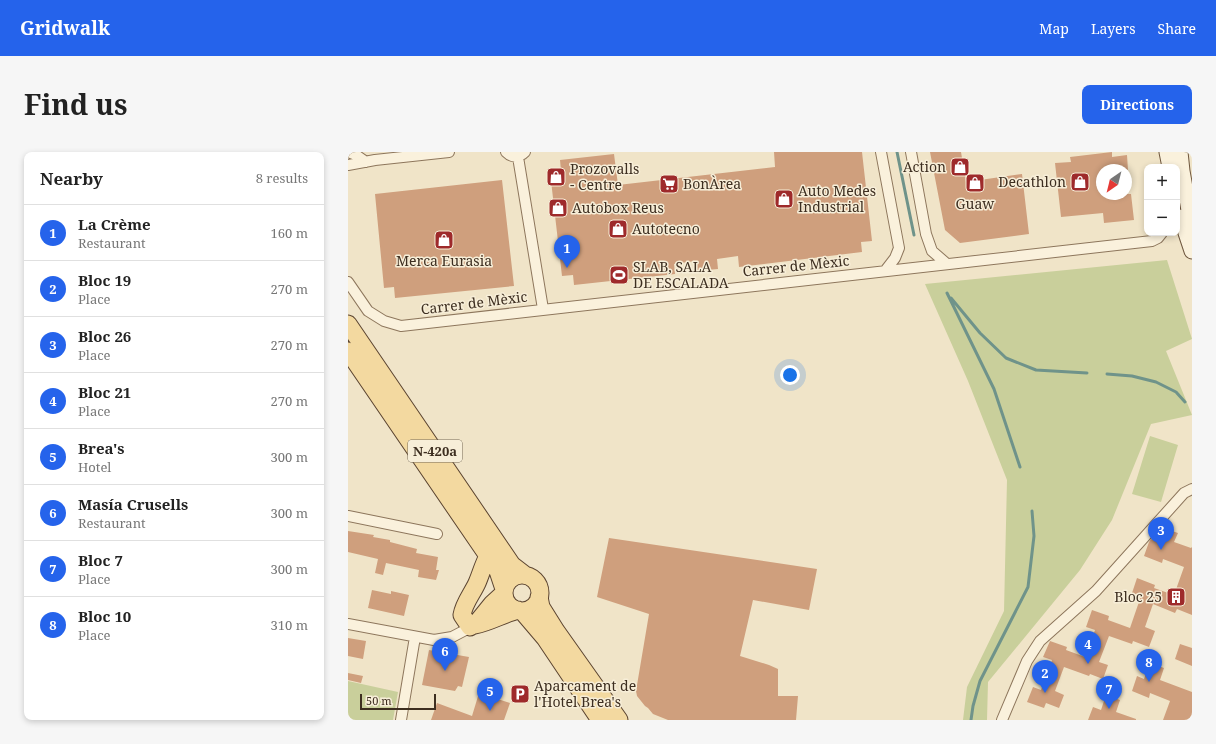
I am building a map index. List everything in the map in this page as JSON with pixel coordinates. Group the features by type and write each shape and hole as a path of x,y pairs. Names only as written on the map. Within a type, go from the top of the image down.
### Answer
{"main road":[{"path":"1167,152 1169,164"},
{"path":"1180,152 1192,227"},
{"path":"1178,200 1192,251"},
{"name":"N-420a","path":"348,324 512,565 533,579 536,583 539,588 541,607 556,631 619,720"},
{"name":"N-420a","path":"348,351 498,571 508,604 511,607 520,610 545,638 600,720"},
{"path":"472,626 462,615 463,608 478,582 488,556"},
{"path":"472,626 504,591 506,584 510,579 516,576 525,575"},
{"path":"472,626 505,614 528,609 537,602 539,597"}],"street":[{"path":"348,152 356,155 366,162"},
{"path":"348,165 449,152"},
{"path":"506,152 510,155 522,154 543,309"},
{"path":"881,152 899,248 895,258 885,271"},
{"path":"911,152 926,234 932,251 947,264"},
{"path":"1161,152 1162,164"},
{"name":"Carrer de Mèxic","path":"348,282 368,311 384,322 401,326 1152,241 1160,236"},
{"path":"1002,720 1027,661 1040,641 1096,591 1184,493 1192,488"},
{"path":"348,516 437,534"},
{"path":"348,624 434,640 452,637 472,626"},
{"path":"401,720 415,637"}],"green space":[{"path":"1167,260 1192,339 1166,351 1192,415 1151,424 1112,520 1080,570 988,682 987,720 963,720 967,687 1004,611 1007,480 968,381 925,284"},
{"path":"1150,436 1178,445 1161,502 1132,494"},
{"path":"348,681 398,692 393,720 348,720"}],"building":[{"path":"774,152 862,152 872,241 861,242 862,252 739,267 738,256 717,259 718,269 696,271 695,261 674,264 675,274 574,285 573,275 562,276 550,172 561,171 560,160 614,154 618,185 775,167"},
{"path":"930,152 961,152 966,182 1022,174 1029,234 960,243 945,230"},
{"name":"Decathlon","path":"1112,152 1112,157 1127,155 1128,164 1096,164 1096,200 1132,200 1134,220 1104,223 1103,213 1061,217 1055,163 1071,162 1070,157"},
{"name":"Merca Eurasia","path":"502,180 514,286 395,298 394,287 384,288 375,194"},
{"path":"1163,528 1178,533 1174,542 1191,548 1192,547 1192,615 1177,609 1175,613 1153,604 1145,627 1155,631 1149,647 1133,641 1132,644 1109,636 1099,662 1108,665 1103,679 1090,674 1089,676 1064,667 1055,691 1064,695 1059,708 1046,703 1044,708 1027,702 1033,687 1041,690 1052,660 1043,657 1050,641 1067,647 1066,650 1085,657 1095,630 1086,627 1092,610 1109,616 1108,620 1130,628 1141,596 1132,593 1137,578 1155,585 1154,588 1174,595 1184,567 1163,559 1162,563 1144,556 1151,539 1158,542"},
{"path":"348,531 374,535 373,537 390,540 390,542 417,549 416,553 438,557 436,570 439,570 436,580 418,577 419,570 386,563 383,575 375,573 378,559 348,552"},
{"path":"609,538 817,569 809,610 753,600 740,656 778,669 778,696 798,696 796,720 668,720 653,714 637,696 636,691 649,614 597,597"},
{"path":"372,590 391,594 391,591 409,595 404,616 368,608"},
{"path":"348,638 366,641 363,659 348,656"},
{"path":"1180,644 1192,648 1192,666 1175,659"},
{"path":"429,650 469,657 462,687 458,686 455,691 422,685"},
{"path":"1150,663 1164,668 1160,680 1192,692 1192,720 1163,720 1170,701 1150,693 1149,698 1132,691 1137,676 1144,679"},
{"path":"348,673 363,676 361,683 348,680"},
{"path":"479,693 510,703 504,720 431,720 437,703 472,716"},
{"path":"1106,695 1120,700 1116,712 1136,720 1088,720 1093,707 1101,710"}],"waterway":[{"path":"897,152 914,235"},
{"path":"947,293 994,389 1020,467"},
{"path":"951,298 980,333 1006,358 1036,370 1087,373"},
{"path":"1107,374 1132,376 1156,382 1176,392 1185,402"},
{"path":"971,720 980,681 1028,587 1034,536 1032,511"}],"place":[{"name":"Action","path":"960,167"},
{"name":"Prozovalls - Centre","path":"556,177"},
{"name":"Decathlon","path":"1080,182"},
{"name":"Guaw","path":"975,183"},
{"name":"BonÀrea","path":"669,184"},
{"name":"Auto Medes Industrial","path":"784,199"},
{"name":"Autobox Reus","path":"558,208"},
{"name":"Autotecno","path":"618,229"},
{"name":"Merca Eurasia","path":"444,240"},
{"name":"La Crème","path":"567,268"},
{"name":"SLAB, SALA DE ESCALADA","path":"619,275"},
{"name":"Bloc 26","path":"1161,550"},
{"name":"Bloc 25","path":"1176,597"},
{"name":"Bloc 21","path":"1088,664"},
{"name":"Masía Crusells","path":"445,671"},
{"name":"Bloc 10","path":"1149,682"},
{"name":"Bloc 19","path":"1045,693"},
{"name":"Aparcament de l'Hotel Brea's","path":"520,694"},
{"name":"Bloc 7","path":"1109,709"},
{"name":"Brea's","path":"490,711"}]}
